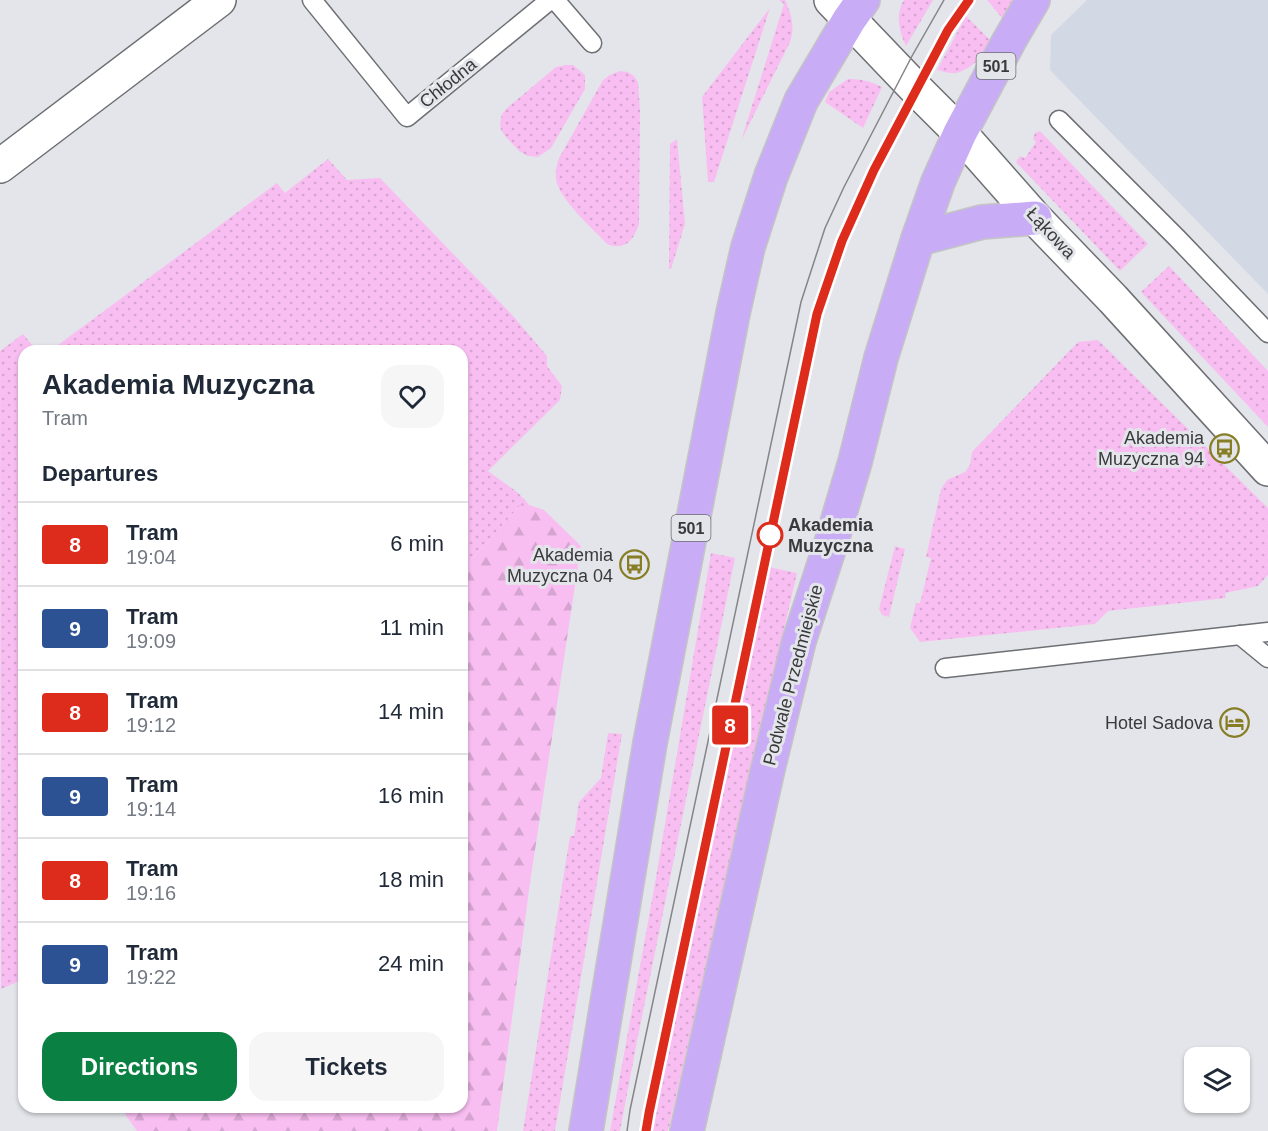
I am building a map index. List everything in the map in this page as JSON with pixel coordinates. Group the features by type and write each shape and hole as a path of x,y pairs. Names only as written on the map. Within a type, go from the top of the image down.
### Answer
{"main road":[{"name":"Podwale Przedmiejskie","path":"687,1131 799,641 855,462 881,358 938,182 960,133 1033,0"},
{"name":"501","path":"586,1131 650,743 735,302 748,247 771,176 801,101 848,7"},
{"path":"918,239 982,222 1035,218"}],"street":[{"path":"0,166 219,0"},
{"name":"Łąkowa","path":"848,7 917,90 960,133 1035,218 1113,299 1268,469"}],"lane":[{"name":"Chłodna","path":"312,0 407,117 552,0 592,43"},
{"path":"1059,120 1268,333"},
{"path":"945,668 1268,632"},
{"path":"1240,635 1268,658"}],"shaded area":[{"path":"1087,0 1268,0 1268,294 1050,70 1051,35"}],"green space":[{"path":"779,0 785,0 791,17 793,26 790,42 741,141 784,4"},
{"path":"904,0 933,0 906,46 899,23 901,5"},
{"path":"987,0 1013,0 1003,19"},
{"path":"770,8 714,182 708,182 702,97"},
{"path":"966,16 991,41 981,56 968,68 954,73 937,70"},
{"path":"573,65 585,75 585,89 551,148 538,157 528,156 519,151 501,130 502,114 556,67"},
{"path":"620,71 628,72 638,82 639,224 628,243 613,246 607,244 567,201 557,183 556,168 559,158 603,80"},
{"path":"848,79 857,79 882,87 863,128 825,102 829,92"},
{"path":"1040,131 1148,244 1120,271 1016,162 1020,156 1025,158 1036,142 1033,139 1035,133"},
{"path":"677,139 685,224 671,269 669,269 670,144"},
{"path":"328,159 347,180 380,178 514,317 547,356 547,366 562,386 560,400 488,471 525,500 468,563 468,345 58,345 277,183 285,193"},
{"path":"1169,266 1268,371 1268,427 1141,292"},
{"path":"23,334 32,345 18,345 18,982 1,989 0,351"},
{"path":"1098,340 1268,508 1268,575 1258,586 1225,593 1226,598 1108,611 1095,624 920,642 910,628 916,603 920,603 931,558 926,557 941,489 947,480 965,472 970,465 972,452 1078,342"},
{"path":"525,500 529,505 544,510 581,546 530,883 497,1131 137,1131 124,1113 468,1113 468,563"},
{"path":"895,546 905,549 889,617 882,615 879,609"},
{"path":"711,553 735,558 620,1131 610,1131 654,889"},
{"path":"768,567 797,573 668,1131 653,1131 698,904"},
{"path":"608,733 622,734 555,1131 523,1131 570,836 574,836 579,802 601,778"}],"tram line":[{"path":"627,1131 801,302 825,228 844,187 912,56 944,0"},
{"path":"646,1131 817,314 842,241 874,170 948,30 969,0"},
{"name":"8","path":"646,1131 817,314 842,241 874,170 948,30 969,0"}],"place":[{"name":"Akademia Muzyczna 94","path":"1225,448"},
{"name":"Akademia Muzyczna","path":"770,535"},
{"name":"Akademia Muzyczna 04","path":"634,565"},
{"name":"Hotel Sadova","path":"1234,723"}]}
